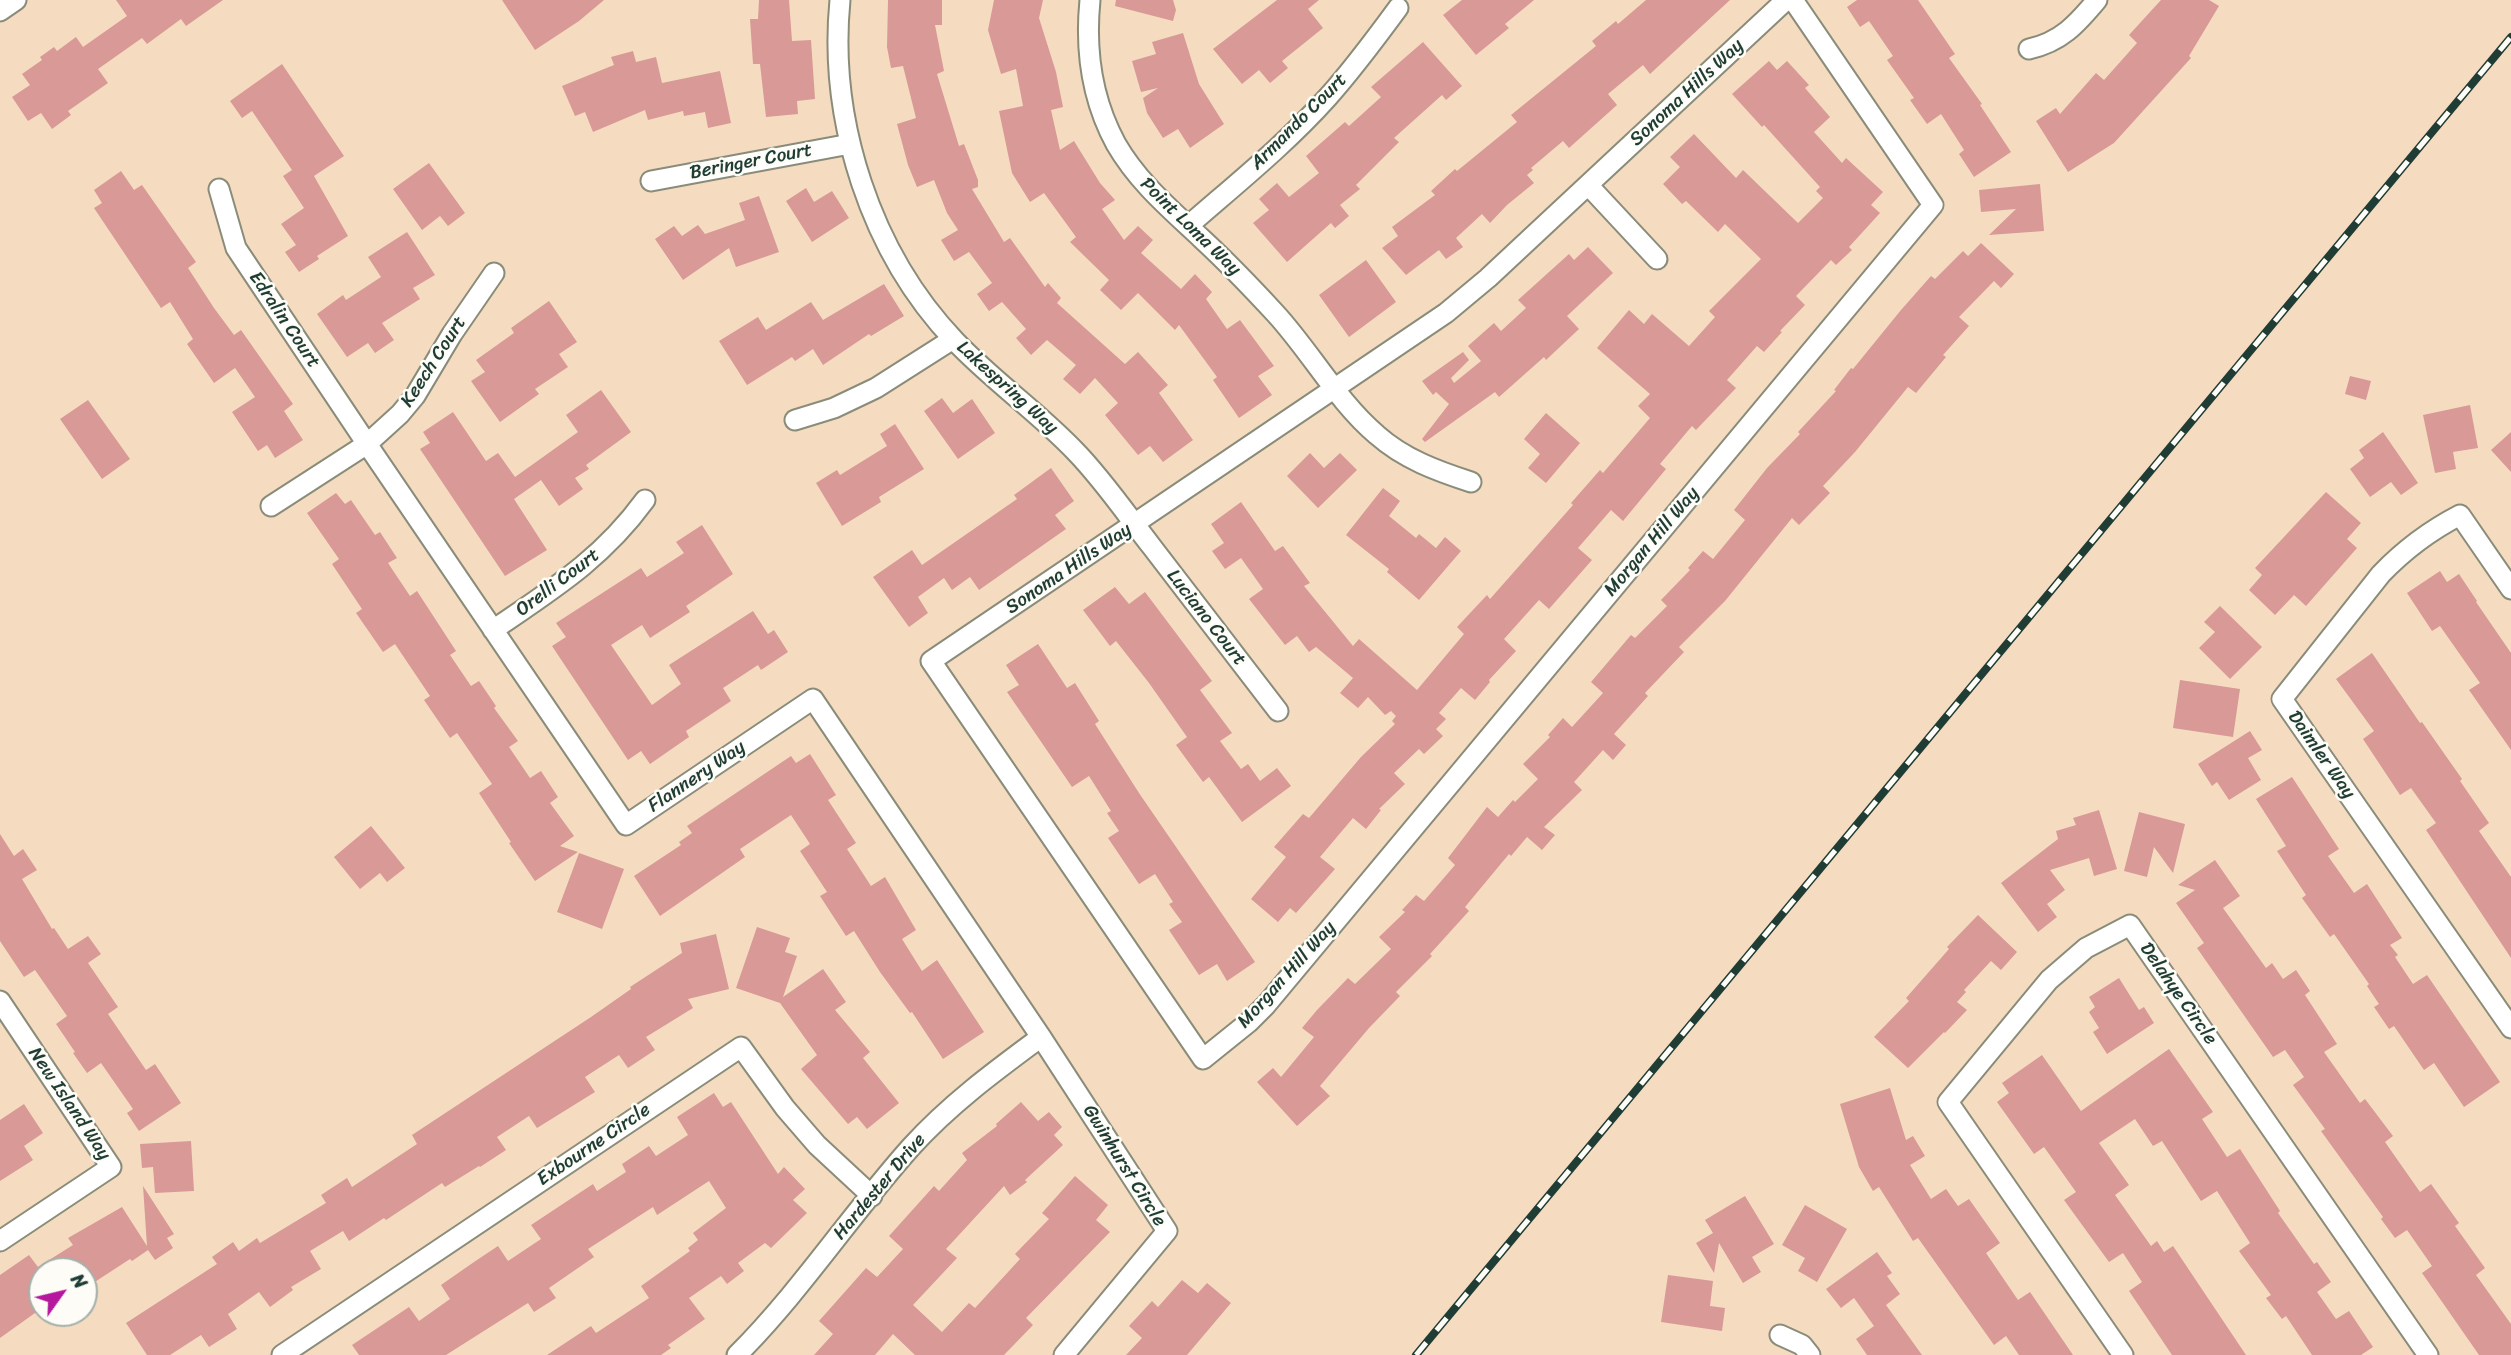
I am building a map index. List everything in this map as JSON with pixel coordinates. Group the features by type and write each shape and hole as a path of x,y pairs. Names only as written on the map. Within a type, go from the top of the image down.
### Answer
{"street":[{"path":"0,11 16,0"},
{"name":"Lakespring Way","path":"840,0 839,61 850,144 874,215 895,257 919,297 953,339 987,374 1042,419 1076,452 1134,525"},
{"name":"Point Loma Way","path":"1090,0 1088,25 1091,74 1105,120 1128,163 1142,182 1232,267 1278,316 1359,419 1389,446 1435,471 1471,482"},
{"name":"Sonoma Hills Way","path":"1203,1059 931,661 1446,313 1488,278 1786,0"},
{"name":"Morgan Hill Way","path":"1203,1059 1266,1005 1933,205 1793,0"},
{"path":"2029,49 2056,40 2072,29 2097,0"},
{"name":"Armando Court","path":"1188,226 1288,138 1327,99 1398,8"},
{"name":"Beringer Court","path":"651,181 850,144"},
{"path":"1588,185 1657,259"},
{"name":"Edralin Court","path":"219,189 236,248 366,444"},
{"name":"Keech Court","path":"271,506 366,444 400,414 415,396 452,334 494,273"},
{"path":"795,420 834,408 876,388 953,339"},
{"name":"Flannery Way","path":"366,444 626,825 813,699 1041,1037"},
{"name":"Orelli Court","path":"493,630 595,558 629,522 645,500"},
{"name":"Daimler Way","path":"2511,589 2460,515 2417,540 2398,556 2282,699 2511,1028"},
{"name":"Luciano Court","path":"1134,525 1278,711"},
{"name":"Delahye Circle","path":"2123,1355 1948,1102 2049,980 2086,948 2130,925 2428,1355"},
{"name":"New Island Way","path":"0,1001 111,1167 0,1241"},
{"name":"Hardester Drive","path":"737,1355 765,1327 911,1148 947,1111 1041,1037"},
{"name":"Gwinhurst Circle","path":"1041,1037 1167,1231 1064,1355"},
{"name":"Exbourne Circle","path":"282,1355 741,1047 785,1108 817,1145 872,1196"},
{"path":"1780,1335 1802,1345 1810,1355"}],"building":[{"path":"116,0 223,0 186,26 181,19 147,44 142,38 98,69 108,83 68,111 71,115 52,129 41,113 28,121 12,97 30,85 22,74 42,60 40,57 54,47 57,51 76,37 83,47 127,16"},
{"path":"502,0 604,0 579,21 535,50"},
{"path":"759,0 789,0 792,41 811,40 815,99 797,101 798,114 766,117 760,64 753,64 750,19 758,19"},
{"path":"888,0 942,0 942,25 935,25 944,71 937,74 959,146 964,144 978,180 978,187 972,189 1004,242 1010,238 1045,287 1048,283 1061,298 1057,303 1125,364 1138,352 1168,385 1159,393 1193,440 1163,462 1150,446 1138,455 1105,415 1118,403 1095,378 1080,394 1063,379 1076,365 1047,340 1031,355 1016,338 1026,329 1002,302 989,311 977,294 992,283 969,252 954,261 941,240 958,230 947,213 934,180 917,187 908,165 897,124 916,118 903,66 891,68 887,47"},
{"path":"994,0 1043,0 1039,18 1056,72 1063,107 1051,110 1060,150 1074,141 1100,183 1115,200 1102,209 1124,240 1138,226 1153,240 1141,253 1181,289 1195,274 1212,292 1206,299 1227,329 1240,320 1274,366 1258,376 1272,395 1239,418 1213,380 1217,377 1179,325 1175,330 1138,293 1121,310 1100,290 1109,280 1070,242 1076,237 1044,193 1030,202 1012,173 999,111 1023,106 1016,69 1001,74 988,30"},
{"path":"1116,0 1173,0 1176,10 1173,21 1115,6"},
{"path":"1277,0 1319,0 1308,9 1323,28 1282,61 1288,68 1270,83 1259,70 1242,84 1213,49"},
{"path":"1462,0 1534,0 1505,24 1509,28 1476,55 1443,15"},
{"path":"1646,0 1730,0 1650,74 1643,65 1608,94 1617,105 1569,148 1563,141 1531,168 1533,170 1527,175 1534,183 1490,223 1482,214 1456,238 1463,247 1446,259 1439,250 1406,275 1382,248 1398,236 1392,227 1435,195 1431,191 1455,169 1457,171 1517,122 1511,115 1596,46 1592,41 1616,21 1618,24"},
{"path":"1857,0 1918,0 1955,54 1949,58 1982,104 1980,105 2011,152 1974,177 1959,154 1964,150 1941,114 1927,124 1910,100 1914,98 1887,60 1893,56 1869,21 1860,27 1847,7"},
{"path":"2161,0 2209,0 2219,6 2189,56 2191,58 2114,143 2068,172 2036,121 2056,108 2060,114 2096,73 2104,80 2137,43 2129,35"},
{"path":"1183,33 1199,84 1224,124 1190,148 1178,129 1163,138 1147,113 1143,98 1158,88 1141,92 1132,61 1156,54 1152,42"},
{"path":"1423,42 1462,86 1446,100 1442,95 1394,138 1399,142 1356,185 1360,189 1340,205 1349,216 1335,228 1331,223 1287,262 1253,223 1269,210 1259,199 1277,183 1289,197 1319,173 1306,156 1345,122 1349,126 1381,97 1371,87"},
{"path":"633,51 636,62 656,57 662,83 720,71 731,123 708,128 705,112 684,116 683,111 648,120 645,110 593,132 585,112 575,116 562,86 614,65 611,57"},
{"path":"1769,61 1777,70 1787,61 1809,85 1805,88 1830,117 1814,132 1842,163 1846,158 1883,192 1871,205 1880,213 1849,247 1852,250 1836,265 1831,260 1796,296 1805,305 1764,352 1757,346 1727,380 1736,388 1696,430 1692,426 1660,464 1666,469 1623,521 1611,510 1578,548 1592,560 1549,609 1539,600 1504,639 1516,651 1475,700 1461,688 1439,713 1446,719 1436,729 1443,736 1424,754 1419,749 1394,773 1405,784 1379,809 1381,810 1366,829 1353,818 1320,857 1335,869 1296,913 1290,908 1278,922 1251,899 1286,857 1274,847 1303,814 1309,818 1361,757 1395,724 1392,721 1396,716 1391,711 1385,715 1368,697 1358,708 1340,693 1353,678 1316,647 1309,652 1297,636 1285,645 1249,599 1263,589 1241,558 1225,569 1212,551 1224,543 1211,524 1241,502 1275,551 1283,546 1310,583 1304,586 1353,646 1359,639 1417,690 1464,634 1457,627 1487,595 1490,599 1573,505 1571,503 1600,470 1603,473 1650,418 1638,406 1650,394 1597,348 1629,310 1644,324 1652,314 1689,346 1715,317 1709,311 1761,259 1725,224 1718,232 1686,201 1682,204 1663,184 1680,167 1670,157 1694,134 1736,178 1743,170 1798,223 1823,198 1816,191 1820,187 1732,94"},
{"path":"282,64 344,156 314,176 348,236 317,256 319,259 299,272 285,252 296,245 281,224 304,208 283,176 292,170 252,111 242,118 230,101"},
{"path":"429,163 465,213 448,226 440,216 422,230 393,189"},
{"path":"121,171 134,190 142,185 196,262 188,268 214,308 234,335 241,330 293,404 284,411 303,440 275,458 267,445 258,451 232,412 255,397 235,368 214,383 187,344 193,339 170,302 161,308 94,208 102,203 94,190"},
{"path":"2040,184 2044,231 1989,235 2016,209 1981,212 1979,190"},
{"path":"806,188 814,202 832,191 849,218 812,242 786,201"},
{"path":"759,196 779,252 736,267 729,248 683,280 655,239 674,226 682,236 698,225 705,234 745,220 739,203"},
{"path":"407,232 435,275 413,288 420,299 382,323 394,340 375,353 368,343 347,357 317,314 343,295 346,300 381,277 368,257"},
{"path":"1981,243 2014,274 2001,288 1994,281 1959,317 1969,326 1943,355 1946,357 1916,393 1908,387 1855,452 1823,486 1830,493 1799,525 1792,518 1725,601 1679,647 1684,652 1645,693 1648,696 1614,734 1626,745 1613,760 1603,750 1574,782 1582,790 1544,827 1555,835 1542,850 1527,837 1511,856 1509,854 1465,907 1469,911 1430,954 1432,956 1396,992 1400,996 1320,1086 1330,1096 1297,1126 1257,1082 1273,1068 1281,1077 1314,1037 1302,1028 1317,1010 1348,978 1355,984 1391,949 1379,937 1405,912 1402,910 1416,895 1424,901 1455,865 1448,858 1487,807 1498,817 1538,779 1523,764 1550,737 1548,735 1563,718 1572,727 1603,693 1591,682 1631,635 1635,638 1667,606 1661,600 1690,570 1688,568 1703,551 1713,559 1745,520 1734,510 1901,310 1931,276 1935,279 1963,251 1968,256"},
{"path":"1588,247 1613,273 1567,316 1579,329 1546,360 1544,357 1499,397 1495,392 1425,442 1422,439 1449,404 1436,392 1433,395 1422,381 1463,352 1469,360 1451,378 1454,383 1481,361 1468,346 1494,323 1501,331 1526,308 1518,300 1569,254 1574,260"},
{"path":"1366,260 1396,302 1349,337 1319,295"},
{"path":"884,284 904,316 871,336 869,334 823,365 813,349 795,361 792,357 747,385 719,341 758,317 766,330 811,302 823,320"},
{"path":"549,301 577,342 559,354 568,367 535,389 539,394 500,422 471,381 485,372 476,360 514,333 511,328"},
{"path":"2350,376 2371,381 2366,400 2345,394"},
{"path":"601,390 631,432 586,465 589,469 575,478 583,489 559,506 541,480 514,499 547,550 505,576 420,449 430,443 423,432 453,412 486,461 498,453 515,477 578,432 566,415"},
{"path":"942,398 953,413 972,399 995,433 958,459 924,411"},
{"path":"88,400 130,459 102,479 60,419"},
{"path":"2470,405 2478,448 2453,452 2456,469 2435,473 2423,415"},
{"path":"1546,413 1580,443 1546,483 1528,468 1540,454 1524,439"},
{"path":"895,424 924,469 879,497 881,502 842,526 816,483 837,470 840,475 887,446 880,434"},
{"path":"2383,432 2418,483 2401,495 2391,482 2370,497 2350,469 2364,458 2359,450"},
{"path":"2511,432 2511,472 2491,450"},
{"path":"1310,453 1324,468 1340,453 1357,470 1318,508 1287,476"},
{"path":"1051,468 1074,501 1055,515 1066,529 979,590 970,577 952,590 944,578 918,597 928,613 909,627 873,577 912,550 922,565 1017,499 1014,495"},
{"path":"1383,488 1400,501 1389,516 1416,538 1419,534 1436,548 1445,537 1461,551 1419,600 1387,572 1389,569 1346,535"},
{"path":"2326,492 2361,523 2347,539 2357,548 2306,606 2294,595 2275,615 2249,590 2262,575 2255,568"},
{"path":"336,493 345,504 351,500 375,535 380,532 397,558 388,563 410,596 417,591 456,651 450,655 471,686 479,681 496,706 494,708 518,741 509,747 530,778 541,771 558,797 550,803 574,836 560,846 578,852 535,881 479,793 492,784 457,733 450,738 424,700 430,696 395,644 383,652 356,613 362,609 332,564 339,559 307,513"},
{"path":"702,525 733,574 686,606 690,612 650,638 642,625 611,645 652,705 681,684 669,665 753,611 768,634 774,630 788,652 761,670 758,665 723,688 731,701 686,731 689,737 650,764 641,751 628,760 552,646 566,637 556,623 641,568 647,577 684,553 676,542"},
{"path":"2440,571 2447,582 2459,574 2511,653 2511,750 2469,690 2480,683 2440,626 2432,631 2407,593"},
{"path":"1115,587 1129,604 1145,592 1212,681 1200,690 1232,733 1220,741 1241,769 1248,764 1260,781 1277,768 1291,786 1242,822 1209,777 1203,782 1176,745 1187,737 1149,683 1116,641 1110,646 1083,610"},
{"path":"2220,606 2262,647 2230,679 2199,648 2215,632 2204,622"},
{"path":"1038,644 1067,688 1075,683 1099,721 1095,724 1139,793 1255,962 1227,981 1217,964 1199,975 1169,930 1182,922 1169,904 1173,902 1155,874 1139,884 1108,838 1119,831 1107,813 1111,811 1089,776 1072,787 1007,692 1019,685 1006,665"},
{"path":"2372,653 2462,779 2460,781 2489,823 2479,831 2511,877 2511,958 2426,830 2436,823 2411,788 2400,795 2363,739 2374,731 2336,679"},
{"path":"2180,680 2240,689 2233,737 2173,728"},
{"path":"2250,731 2262,750 2248,758 2261,780 2229,800 2217,782 2212,786 2198,764"},
{"path":"810,754 836,795 828,800 856,843 847,849 871,886 885,877 916,930 902,939 922,971 937,960 984,1032 943,1059 854,931 846,936 820,896 827,892 800,851 810,844 791,815 740,849 745,857 660,916 634,876 681,845 679,842 692,833 687,826 791,756 796,763"},
{"path":"2292,777 2339,849 2328,856 2354,893 2367,884 2402,938 2390,945 2413,984 2427,975 2500,1082 2464,1107 2434,1063 2424,1070 2394,1026 2389,1029 2374,1007 2379,1004 2367,986 2369,984 2334,934 2330,937 2302,898 2306,895 2277,851 2286,846 2256,799"},
{"path":"2099,810 2117,869 2094,876 2089,858 2050,870 2065,890 2047,904 2057,917 2038,932 2001,883 2058,839 2056,831 2076,825 2073,818"},
{"path":"2139,812 2185,824 2173,873 2154,847 2147,877 2124,871"},
{"path":"371,826 405,868 387,882 380,873 360,889 334,857"},
{"path":"0,834 14,856 23,849 37,870 22,879 52,929 54,928 68,949 88,936 101,954 88,963 118,1007 108,1014 146,1070 155,1064 181,1103 139,1131 127,1113 133,1109 101,1063 87,1073 73,1053 75,1052 56,1024 67,1016 35,970 24,977 0,941"},
{"path":"579,853 624,869 602,929 557,912"},
{"path":"2215,860 2240,896 2223,908 2266,968 2272,963 2283,979 2296,970 2310,991 2305,995 2337,1044 2324,1052 2360,1103 2365,1099 2393,1136 2385,1142 2420,1192 2431,1184 2459,1223 2455,1226 2485,1268 2476,1275 2511,1324 2511,1355 2479,1355 2422,1273 2432,1266 2407,1230 2395,1238 2321,1131 2325,1129 2293,1085 2304,1077 2285,1050 2273,1057 2197,948 2204,943 2176,903 2195,890 2178,885"},
{"path":"1978,915 2017,952 2001,970 1991,961 1964,990 1966,992 1957,1002 1967,1010 1908,1068 1874,1037 1909,1001 1906,998 1949,949 1947,947"},
{"path":"757,927 790,938 785,952 797,956 783,997 823,969 846,1002 835,1010 870,1052 863,1058 899,1103 867,1129 857,1117 848,1124 801,1069 817,1055 780,1003 736,988"},
{"path":"716,934 729,989 688,999 693,1008 646,1037 655,1050 628,1068 619,1055 585,1077 595,1092 537,1128 529,1116 497,1137 506,1150 480,1167 445,1187 442,1183 349,1241 343,1231 310,1251 321,1269 291,1287 293,1290 270,1307 259,1292 228,1314 237,1329 209,1347 201,1335 170,1355 147,1355 126,1323 217,1264 212,1257 233,1242 239,1251 257,1238 260,1243 326,1203 321,1195 347,1178 352,1187 417,1144 412,1135 591,1017 631,989 630,987 682,953 680,943"},
{"path":"2119,978 2139,1010 2144,1007 2154,1023 2107,1054 2093,1032 2099,1028 2089,1012 2095,1007 2089,997"},
{"path":"2169,1049 2213,1112 2202,1119 2227,1157 2240,1149 2280,1211 2278,1213 2314,1264 2317,1262 2331,1282 2317,1292 2336,1319 2349,1311 2373,1347 2361,1355 2312,1355 2286,1316 2282,1319 2266,1298 2271,1295 2239,1251 2250,1243 2217,1191 2201,1201 2162,1141 2153,1146 2135,1119 2099,1143 2129,1185 2115,1195 2151,1246 2157,1241 2164,1252 2173,1246 2246,1355 2172,1355 2129,1291 2142,1282 2123,1253 2109,1262 2064,1200 2076,1192 2044,1147 2034,1154 1997,1102 2009,1093 2002,1083 2042,1055 2081,1111"},
{"path":"1890,1088 1906,1140 1913,1136 1925,1156 1910,1165 1931,1199 1946,1189 1958,1206 1969,1199 2000,1243 1986,1253 2018,1300 2030,1292 2073,1355 2019,1355 2006,1336 1994,1345 1918,1238 1913,1241 1879,1187 1873,1191 1859,1167 1840,1104"},
{"path":"714,1093 723,1107 731,1102 778,1174 784,1167 805,1189 793,1200 807,1213 771,1248 765,1243 738,1263 744,1271 727,1284 721,1276 689,1298 705,1319 668,1345 671,1348 661,1355 547,1355 591,1326 596,1333 649,1298 641,1286 690,1251 688,1248 698,1240 693,1233 726,1208 709,1181 657,1215 653,1207 588,1249 594,1257 549,1288 556,1298 534,1312 528,1303 446,1355 359,1355 352,1345 409,1307 419,1321 450,1299 441,1285 474,1262 498,1246 508,1261 541,1239 531,1225 593,1184 597,1191 626,1172 622,1164 649,1146 656,1156 688,1135 677,1117"},
{"path":"1021,1102 1038,1121 1049,1112 1062,1127 1054,1135 1063,1145 1025,1180 1027,1182 1010,1195 1004,1186 946,1249 957,1258 913,1305 942,1332 969,1303 975,1308 1020,1259 1015,1254 1049,1219 1042,1213 1075,1176 1108,1205 1096,1220 1110,1232 1026,1318 1033,1325 1004,1355 915,1355 893,1334 875,1355 814,1355 833,1334 819,1321 866,1268 877,1277 903,1249 889,1236 934,1186 939,1191 967,1160 962,1153 997,1126 996,1124"},
{"path":"24,1104 43,1133 24,1146 33,1160 0,1181 0,1120"},
{"path":"191,1141 194,1191 155,1193 153,1167 142,1168 140,1144"},
{"path":"143,1186 174,1234 167,1238 173,1248 155,1260 148,1250 98,1280 98,1257 54,1257 73,1245 68,1238 122,1207 147,1246"},
{"path":"1745,1196 1774,1244 1752,1257 1761,1272 1743,1283 1719,1243 1714,1273 1696,1243 1713,1233 1705,1220"},
{"path":"1805,1205 1847,1229 1817,1282 1798,1271 1805,1258 1782,1245"},
{"path":"1877,1252 1892,1273 1887,1276 1900,1294 1886,1305 1922,1355 1867,1355 1856,1339 1874,1326 1854,1298 1841,1308 1826,1289"},
{"path":"29,1255 28,1318 0,1338 0,1275"},
{"path":"1668,1275 1713,1281 1710,1306 1725,1308 1722,1331 1661,1322"},
{"path":"1182,1280 1198,1293 1207,1283 1231,1303 1187,1355 1126,1355 1142,1338 1129,1326 1152,1301 1158,1307"}],"railway":[{"path":"1416,1355 2511,37"}]}
